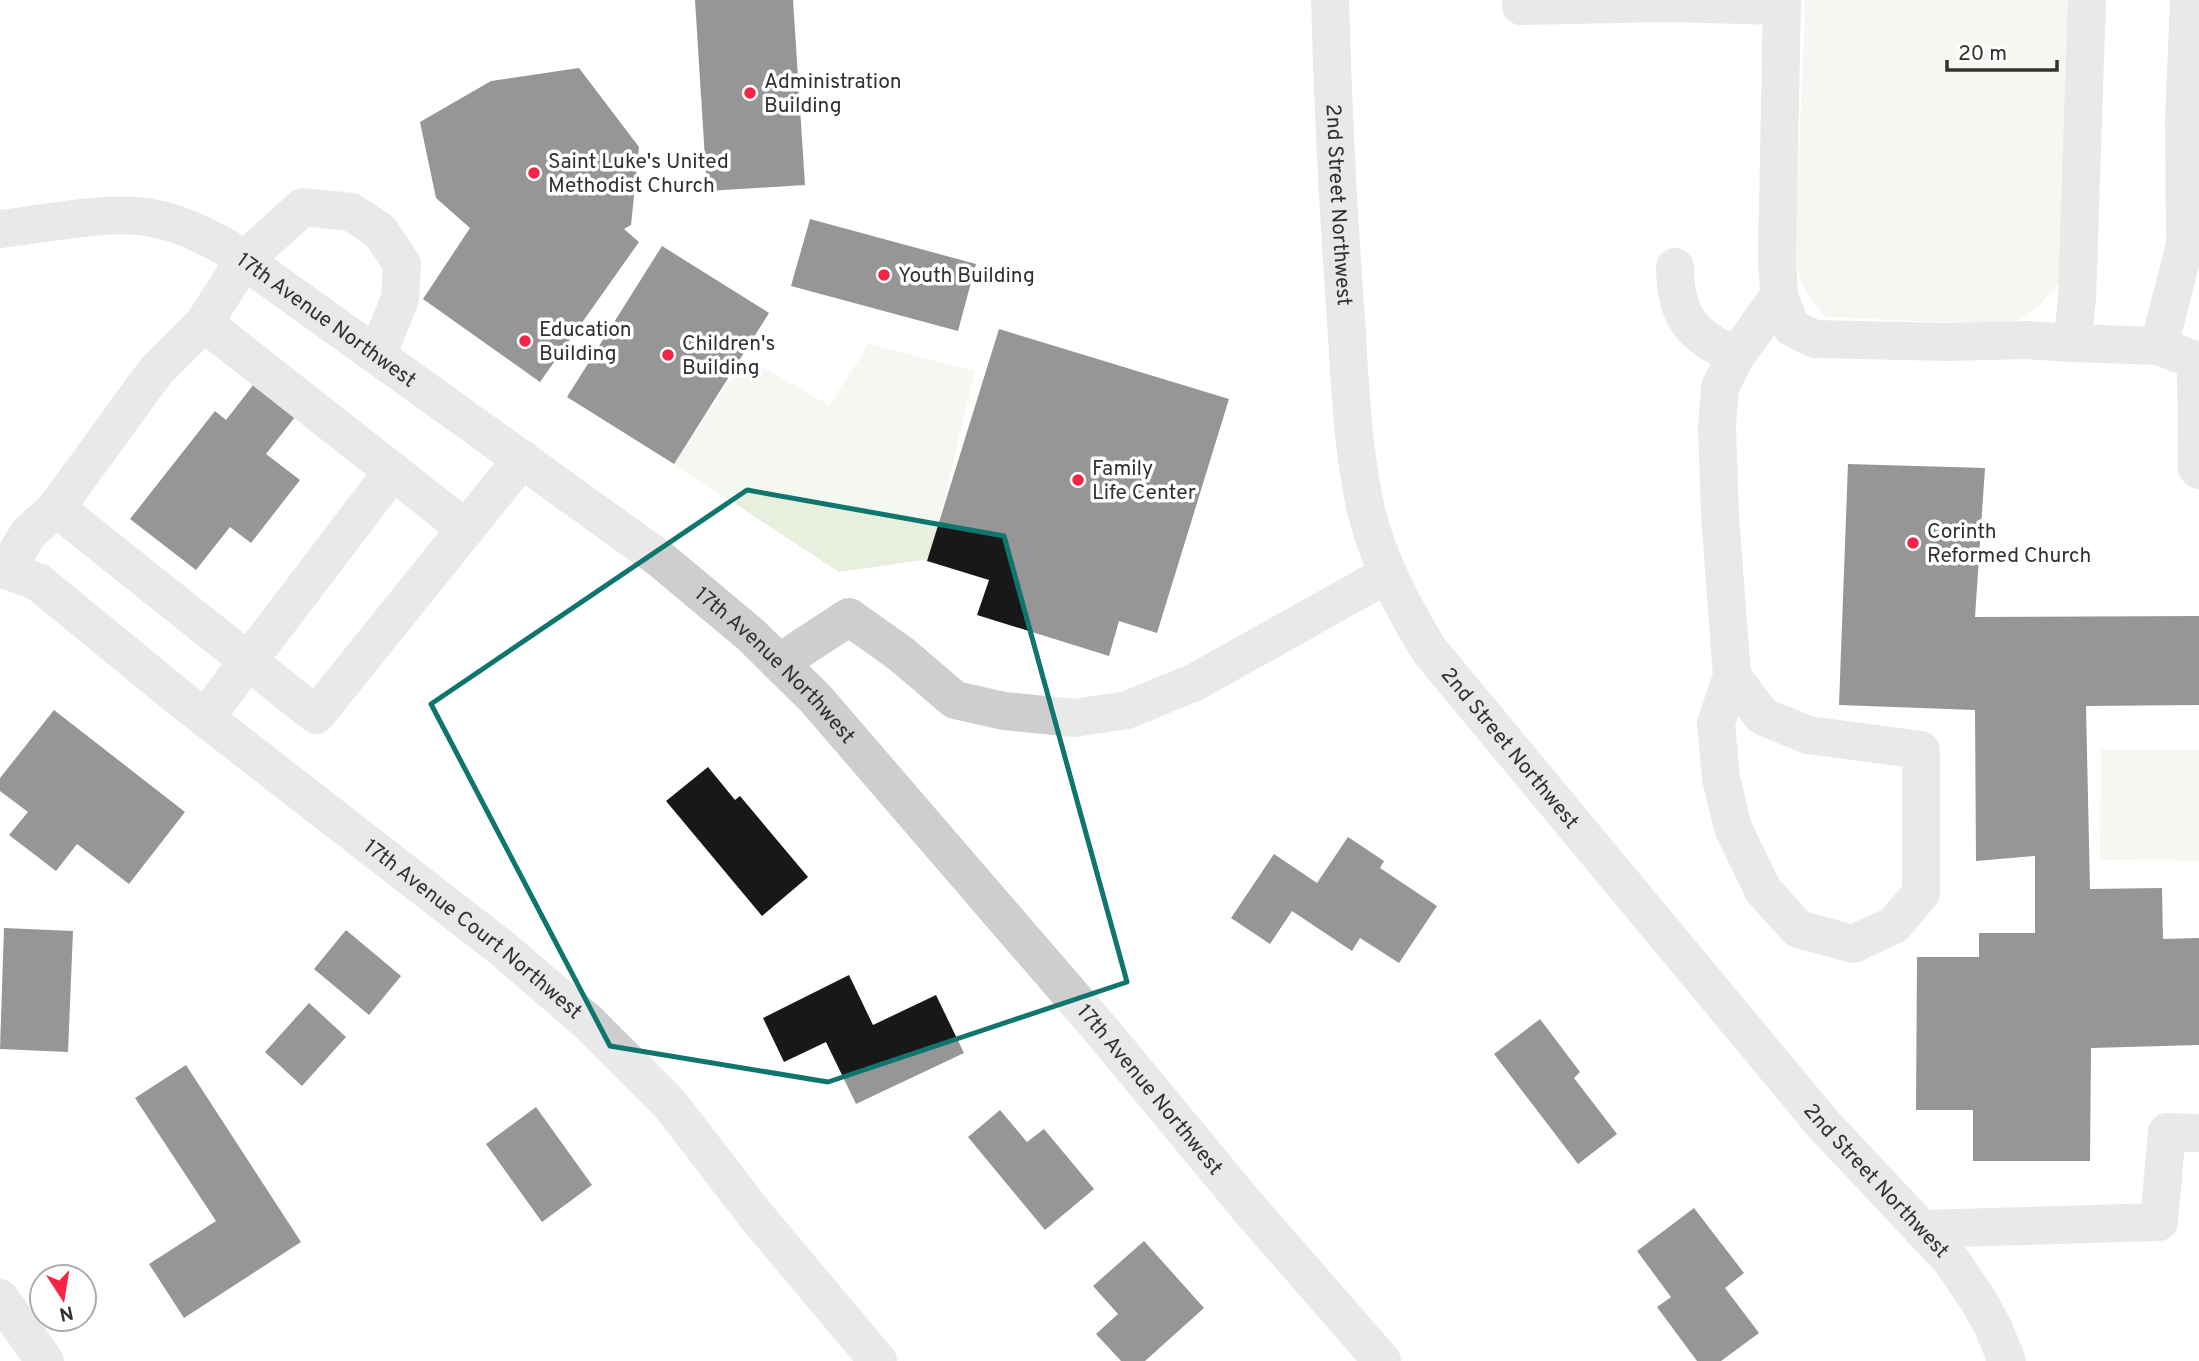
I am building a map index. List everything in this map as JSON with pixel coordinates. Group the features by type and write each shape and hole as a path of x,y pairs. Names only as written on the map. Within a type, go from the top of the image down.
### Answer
{"street":[{"name":"2nd Street Northwest","path":"1330,0 1333,142 1355,447 1367,512 1388,574 1407,613 1429,650 1823,1124 1951,1260 1993,1326 2007,1361"},
{"path":"2073,344 2077,300 2087,0"},
{"path":"2160,346 2185,246 2189,0"},
{"path":"1521,6 1782,3 1777,257 1779,296 1791,327 1814,339 1949,342 2027,340 2160,346 2197,362 2199,470"},
{"path":"3,569 28,534 56,508 155,372 204,323 244,260 303,207 351,212 380,232 402,264 400,299 377,355"},
{"name":"17th Avenue Northwest","path":"0,229 120,215 152,218 199,232 244,260 659,558 751,635 815,698 1382,1361"},
{"path":"1675,267 1675,291 1685,319 1709,344 1736,356"},
{"path":"1732,676 1762,716 1808,735 1921,750 1921,892 1894,925 1853,944 1798,929 1763,890 1732,828 1721,778 1716,723 1732,676 1721,546 1717,426 1720,387 1736,356 1779,296"},
{"path":"204,323 466,529"},
{"path":"56,508 316,715 522,459"},
{"path":"205,718 393,471"},
{"name":"17th Avenue Court Northwest","path":"3,569 38,582 205,718 503,949 589,1023 669,1103 757,1217 878,1361"},
{"path":"779,663 849,617 901,654 955,700 1004,711 1074,718 1127,710 1195,682 1388,574"},
{"path":"1922,1229 2159,1222 2167,1132 2199,1133"},
{"path":"0,1298 45,1361"}],"highlighted area":[{"path":"747,490 1004,536 1127,982 828,1082 610,1046 431,704"}],"green space":[{"path":"1805,0 2074,0 2068,273 2036,309 2009,325 1825,317 1802,285 1795,260"},
{"path":"869,344 975,371 930,559 839,572 673,463 746,358 829,405"},
{"path":"2101,749 2199,750 2199,861 2100,860"}],"building":[{"name":"Administration Building","path":"695,0 793,0 805,185 707,191"},
{"name":"Saint Luke's United Methodist Church","path":"579,68 639,147 631,225 624,229 639,242 540,382 423,299 470,228 436,198 420,122 491,81"},
{"name":"Youth Building","path":"810,219 976,264 958,331 791,286"},
{"name":"Children's Building","path":"662,246 769,313 674,464 567,397"},
{"name":"Family Life Center","path":"999,329 1229,399 1157,633 1119,621 1109,656 977,615 989,580 927,561"},
{"path":"254,384 295,417 266,454 300,480 251,543 230,527 196,570 130,519 215,411 226,420"},
{"path":"1848,464 1985,468 1975,617 2199,616 2199,705 2086,706 2090,889 2162,888 2163,939 2199,938 2199,1045 2091,1048 2090,1161 1973,1161 1973,1110 1916,1110 1917,957 1979,957 1979,933 2035,933 2035,856 1976,861 1975,710 1839,705"},
{"path":"54,710 185,812 129,884 77,844 56,871 9,835 28,812 0,791 0,778"},
{"path":"708,767 735,800 740,796 808,877 762,916 666,801"},
{"path":"1348,837 1384,861 1380,868 1437,906 1399,963 1360,938 1352,951 1292,911 1270,944 1231,918 1274,854 1317,883"},
{"path":"4,928 73,931 68,1052 0,1049"},
{"path":"346,930 401,976 369,1015 314,969"},
{"path":"849,975 873,1025 936,995 964,1053 856,1104 826,1042 784,1062 763,1018"},
{"path":"309,1003 346,1037 302,1086 265,1052"},
{"path":"1540,1019 1580,1072 1574,1078 1617,1134 1578,1164 1494,1054"},
{"path":"186,1065 301,1242 184,1318 149,1264 216,1221 135,1098"},
{"path":"536,1107 592,1185 542,1222 486,1144"},
{"path":"1000,1110 1027,1142 1044,1129 1094,1189 1045,1230 968,1137"},
{"path":"1694,1208 1744,1273 1725,1288 1759,1333 1721,1361 1697,1361 1657,1307 1671,1297 1637,1251"},
{"path":"1144,1241 1204,1308 1145,1361 1121,1361 1096,1334 1118,1314 1093,1286"}],"place":[{"name":"Administration Building","path":"750,93"},
{"name":"Saint Luke's United Methodist Church","path":"534,173"},
{"name":"Youth Building","path":"884,275"},
{"name":"Education Building","path":"525,341"},
{"name":"Children's Building","path":"668,355"},
{"name":"Family Life Center","path":"1078,480"},
{"name":"Corinth Reformed Church","path":"1913,543"}]}
